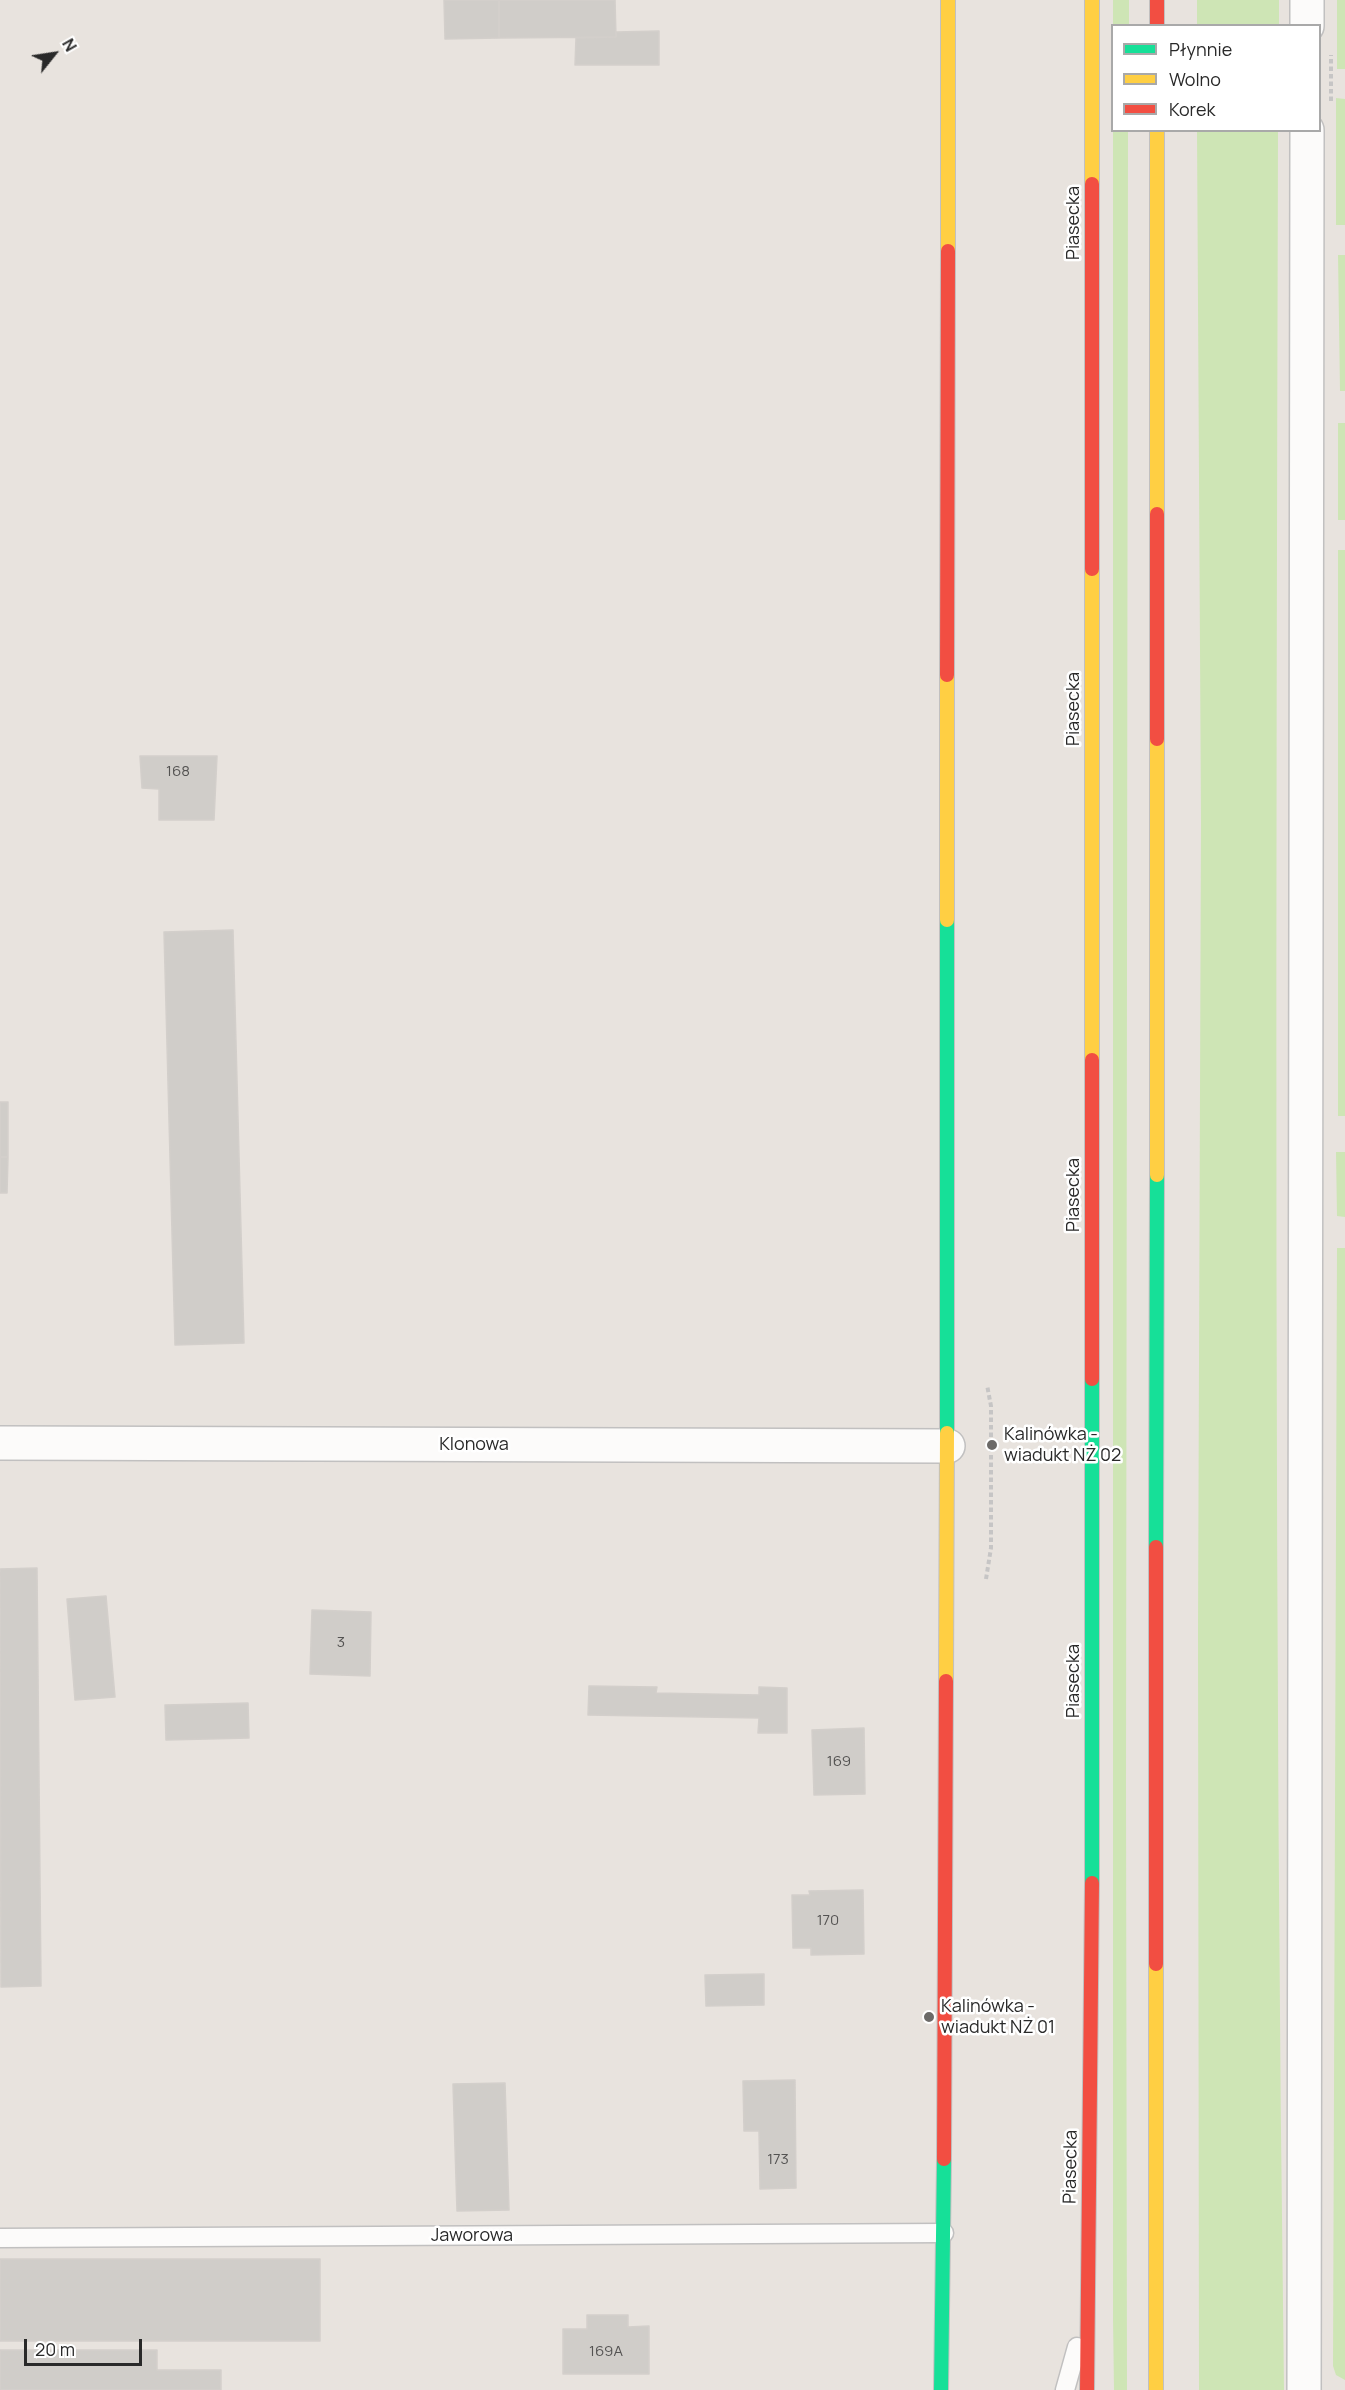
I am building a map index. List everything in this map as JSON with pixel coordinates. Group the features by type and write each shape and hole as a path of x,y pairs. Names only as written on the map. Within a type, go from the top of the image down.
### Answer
{"main road":[{"path":"941,2390 944,2233 948,1446 948,0"},
{"name":"Piasecka","path":"1088,2390 1092,1971 1092,0"},
{"path":"1157,0 1157,24"},
{"path":"1156,2390 1157,132"}],"street":[{"path":"1307,0 1307,24"},
{"path":"1304,2390 1307,132"},
{"name":"Klonowa","path":"0,1443 948,1446"}],"lane":[{"name":"Jaworowa","path":"0,2238 944,2233"},
{"path":"1065,2390 1087,2310"}],"green space":[{"path":"1113,0 1129,0 1129,24 1113,24"},
{"path":"1197,0 1279,0 1279,24 1197,24"},
{"path":"1337,0 1345,0 1345,69 1337,69"},
{"path":"1336,98 1345,99 1345,225 1336,225"},
{"path":"1113,132 1128,132 1127,2390 1114,2390"},
{"path":"1197,132 1278,132 1277,1543 1284,2390 1199,2390 1198,1630 1201,822"},
{"path":"1338,255 1345,255 1345,391 1340,391"},
{"path":"1338,423 1345,423 1345,520 1338,520"},
{"path":"1338,550 1345,550 1345,1116 1338,1116"},
{"path":"1336,1152 1345,1152 1345,1217 1337,1216"},
{"path":"1337,1248 1345,1248 1345,2380 1336,2375 1333,2366"}],"building":[{"path":"444,0 499,0 499,38 445,39"},
{"path":"499,0 615,0 616,37 499,38"},
{"path":"659,31 659,65 575,65 576,38 616,37 616,32"},
{"path":"140,756 217,756 214,820 159,820 159,789 142,788"},
{"path":"233,930 244,1343 175,1345 164,932"},
{"path":"0,1102 8,1102 8,1157 0,1157"},
{"path":"0,1157 8,1157 7,1193 0,1193"},
{"path":"37,1568 41,1986 1,1987 0,1569"},
{"path":"106,1596 115,1697 75,1700 67,1599"},
{"path":"312,1610 371,1612 370,1676 310,1674"},
{"path":"589,1686 657,1687 656,1693 759,1695 759,1687 787,1688 787,1733 758,1733 759,1718 588,1715"},
{"path":"248,1703 249,1738 166,1740 165,1705"},
{"path":"864,1728 865,1794 814,1795 812,1730"},
{"path":"863,1890 864,1954 811,1955 811,1948 793,1948 792,1895 810,1895 809,1891"},
{"path":"764,1974 764,2005 706,2006 705,1975"},
{"path":"795,2080 796,2188 760,2189 759,2131 744,2131 743,2081"},
{"path":"505,2083 509,2210 457,2211 453,2084"},
{"path":"0,2259 320,2259 320,2341 0,2341"},
{"path":"587,2315 628,2315 628,2327 649,2326 649,2374 563,2374 563,2329 587,2329"},
{"path":"0,2350 157,2350 157,2370 221,2370 221,2390 0,2390"}],"traffic: fast":[{"path":"947,920 947,1433"},
{"path":"1156,1547 1157,1175"},
{"path":"1092,1379 1092,1883"},
{"path":"941,2390 944,2159"}],"traffic: slow":[{"path":"948,0 948,251"},
{"path":"1092,0 1092,184"},
{"path":"1157,132 1157,514"},
{"path":"1092,569 1092,1060"},
{"path":"947,675 947,920"},
{"path":"1157,739 1157,1175"},
{"path":"946,1681 947,1433"},
{"path":"1156,1964 1156,2390"}],"traffic: jam":[{"path":"1157,0 1157,24"},
{"path":"1092,184 1092,569"},
{"path":"947,675 948,251"},
{"path":"1157,514 1157,739"},
{"path":"1092,1060 1092,1379"},
{"path":"1156,1547 1156,1964"},
{"path":"944,2159 946,1681"},
{"path":"1087,2390 1092,1883"}],"place":[{"name":"Kalinówka - wiadukt NŻ 02","path":"992,1445"},
{"name":"Kalinówka - wiadukt NŻ 01","path":"929,2017"}]}
